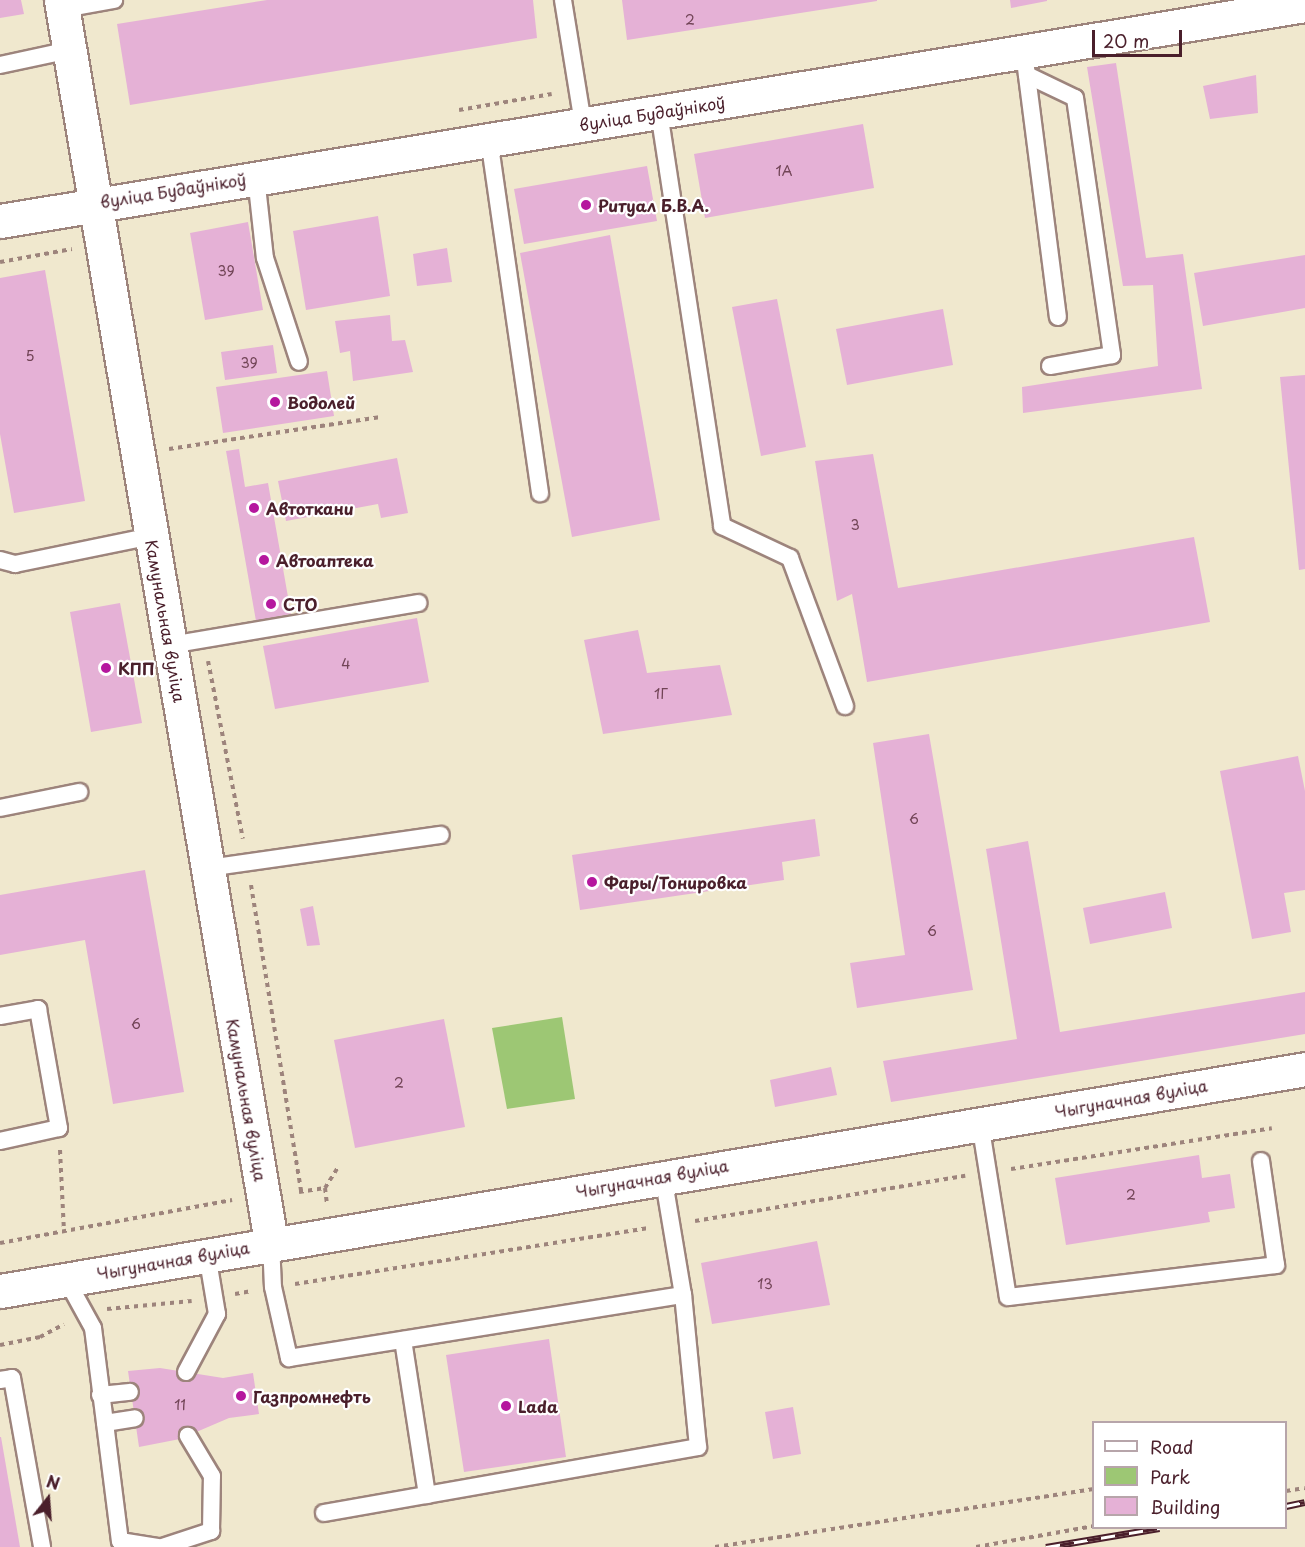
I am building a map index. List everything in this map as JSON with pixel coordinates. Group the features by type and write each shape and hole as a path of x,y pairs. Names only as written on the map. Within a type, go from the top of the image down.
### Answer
{"street":[{"name":"Камунальная вуліца","path":"62,4 271,1242"},
{"name":"вуліца Будаўнікоў","path":"0,221 94,203 659,111 1026,64 1256,7 1305,5"},
{"name":"Чыгуначная вуліца","path":"0,1291 271,1242 1305,1069"}],"lane":[{"path":"62,4 114,0"},
{"path":"563,0 583,124"},
{"path":"0,65 70,50"},
{"path":"1026,64 1058,317"},
{"path":"1026,64 1075,98 1112,355 1050,366"},
{"path":"659,111 723,526 790,558 845,706"},
{"path":"489,139 540,493"},
{"path":"256,177 265,258 299,362"},
{"path":"0,560 15,564 151,536"},
{"path":"170,645 418,603"},
{"path":"0,808 79,792"},
{"path":"208,868 441,835"},
{"path":"0,1017 38,1009 59,1128 0,1141"},
{"path":"980,1123 990,1172 1008,1297 1276,1265 1261,1161"},
{"path":"324,1513 698,1447 683,1295 663,1176"},
{"path":"271,1242 273,1287 289,1358 683,1295"},
{"path":"186,1372 217,1314 207,1254"},
{"path":"66,1279 87,1312 93,1328 120,1541 160,1547 211,1531 212,1476 188,1436"},
{"path":"403,1340 427,1495"},
{"path":"0,1380 12,1378 42,1547"},
{"path":"100,1395 130,1392"},
{"path":"105,1423 135,1418"}],"path":[{"path":"165,450 381,417"},
{"path":"59,1128 64,1232"},
{"path":"0,1345 40,1337 87,1312 215,1298 1272,1128"},
{"path":"0,1243 263,1194 325,1188 339,1166"},
{"path":"1287,1491 1305,1488"},
{"path":"715,1547 1092,1489"},
{"path":"976,1547 1092,1526"}],"green space":[{"path":"562,1017 575,1099 507,1109 492,1028"}],"building":[{"path":"0,0 21,0 24,14 0,18"},
{"path":"267,0 533,0 537,38 130,105 117,24"},
{"path":"622,0 877,0 877,1 627,40"},
{"path":"1010,0 1047,0 1047,1 1011,8"},
{"path":"1116,63 1146,258 1183,254 1202,389 1023,413 1022,387 1158,366 1153,285 1123,286 1087,67"},
{"path":"1256,75 1258,113 1210,119 1203,86"},
{"path":"863,124 874,188 705,218 694,154"},
{"name":"Ритуал Б.В.А.","path":"647,166 657,221 524,244 514,189"},
{"path":"378,216 390,296 306,310 293,231"},
{"path":"248,222 263,310 205,320 190,233"},
{"path":"610,235 660,520 572,537 520,253"},
{"path":"447,248 452,282 417,286 413,254"},
{"path":"1305,255 1305,308 1203,326 1194,273"},
{"path":"45,270 85,501 14,513 0,434 0,278"},
{"path":"777,299 806,447 761,456 732,307"},
{"path":"943,309 953,365 847,385 836,329"},
{"path":"390,315 392,341 405,340 413,372 353,381 350,351 340,353 335,321"},
{"path":"273,345 277,373 225,380 221,352"},
{"name":"Водолей","path":"327,371 334,416 223,433 216,387"},
{"path":"1305,375 1305,569 1299,570 1280,377"},
{"path":"239,449 245,487 268,483 291,614 256,621 226,451"},
{"path":"873,454 898,588 1194,537 1210,622 867,682 852,594 837,601 815,461"},
{"path":"397,458 408,513 381,518 378,504 286,521 278,481"},
{"name":"КПП","path":"120,603 142,723 91,732 70,612"},
{"path":"417,618 429,682 275,709 263,646"},
{"path":"638,630 647,673 720,665 732,715 603,734 584,640"},
{"path":"929,734 973,990 857,1008 850,963 905,955 873,743"},
{"path":"1298,756 1305,791 1305,890 1284,893 1291,932 1252,939 1220,771"},
{"path":"815,819 820,856 782,862 784,880 580,910 572,855"},
{"path":"1028,841 1060,1032 1305,992 1305,1034 891,1102 883,1061 1017,1039 986,849"},
{"path":"145,870 184,1092 113,1104 85,940 0,955 0,895"},
{"path":"1165,892 1172,928 1090,944 1083,908"},
{"path":"313,906 320,945 307,946 300,909"},
{"path":"444,1019 465,1127 355,1148 334,1040"},
{"path":"831,1067 837,1095 775,1107 770,1080"},
{"path":"1199,1155 1202,1178 1230,1174 1235,1208 1208,1212 1210,1222 1066,1245 1055,1178"},
{"path":"817,1241 830,1305 712,1324 701,1263"},
{"name":"Lada","path":"549,1339 566,1457 464,1472 446,1355"},
{"path":"160,1368 223,1378 253,1373 259,1414 229,1418 180,1439 139,1447 128,1371"},
{"path":"793,1407 801,1454 773,1459 765,1412"},
{"path":"1,1437 20,1547 0,1547"}],"railway":[{"path":"1287,1506 1305,1502"},
{"path":"1046,1547 1153,1529"}],"place":[{"name":"Ритуал Б.В.А.","path":"586,205"},
{"name":"Водолей","path":"275,402"},
{"name":"Автоткани","path":"254,508"},
{"name":"Автоаптека","path":"264,560"},
{"name":"СТО","path":"271,604"},
{"name":"КПП","path":"106,668"},
{"name":"Фары/Тонировка","path":"592,882"},
{"name":"Газпромнефть","path":"241,1396"},
{"name":"Lada","path":"506,1406"}]}
